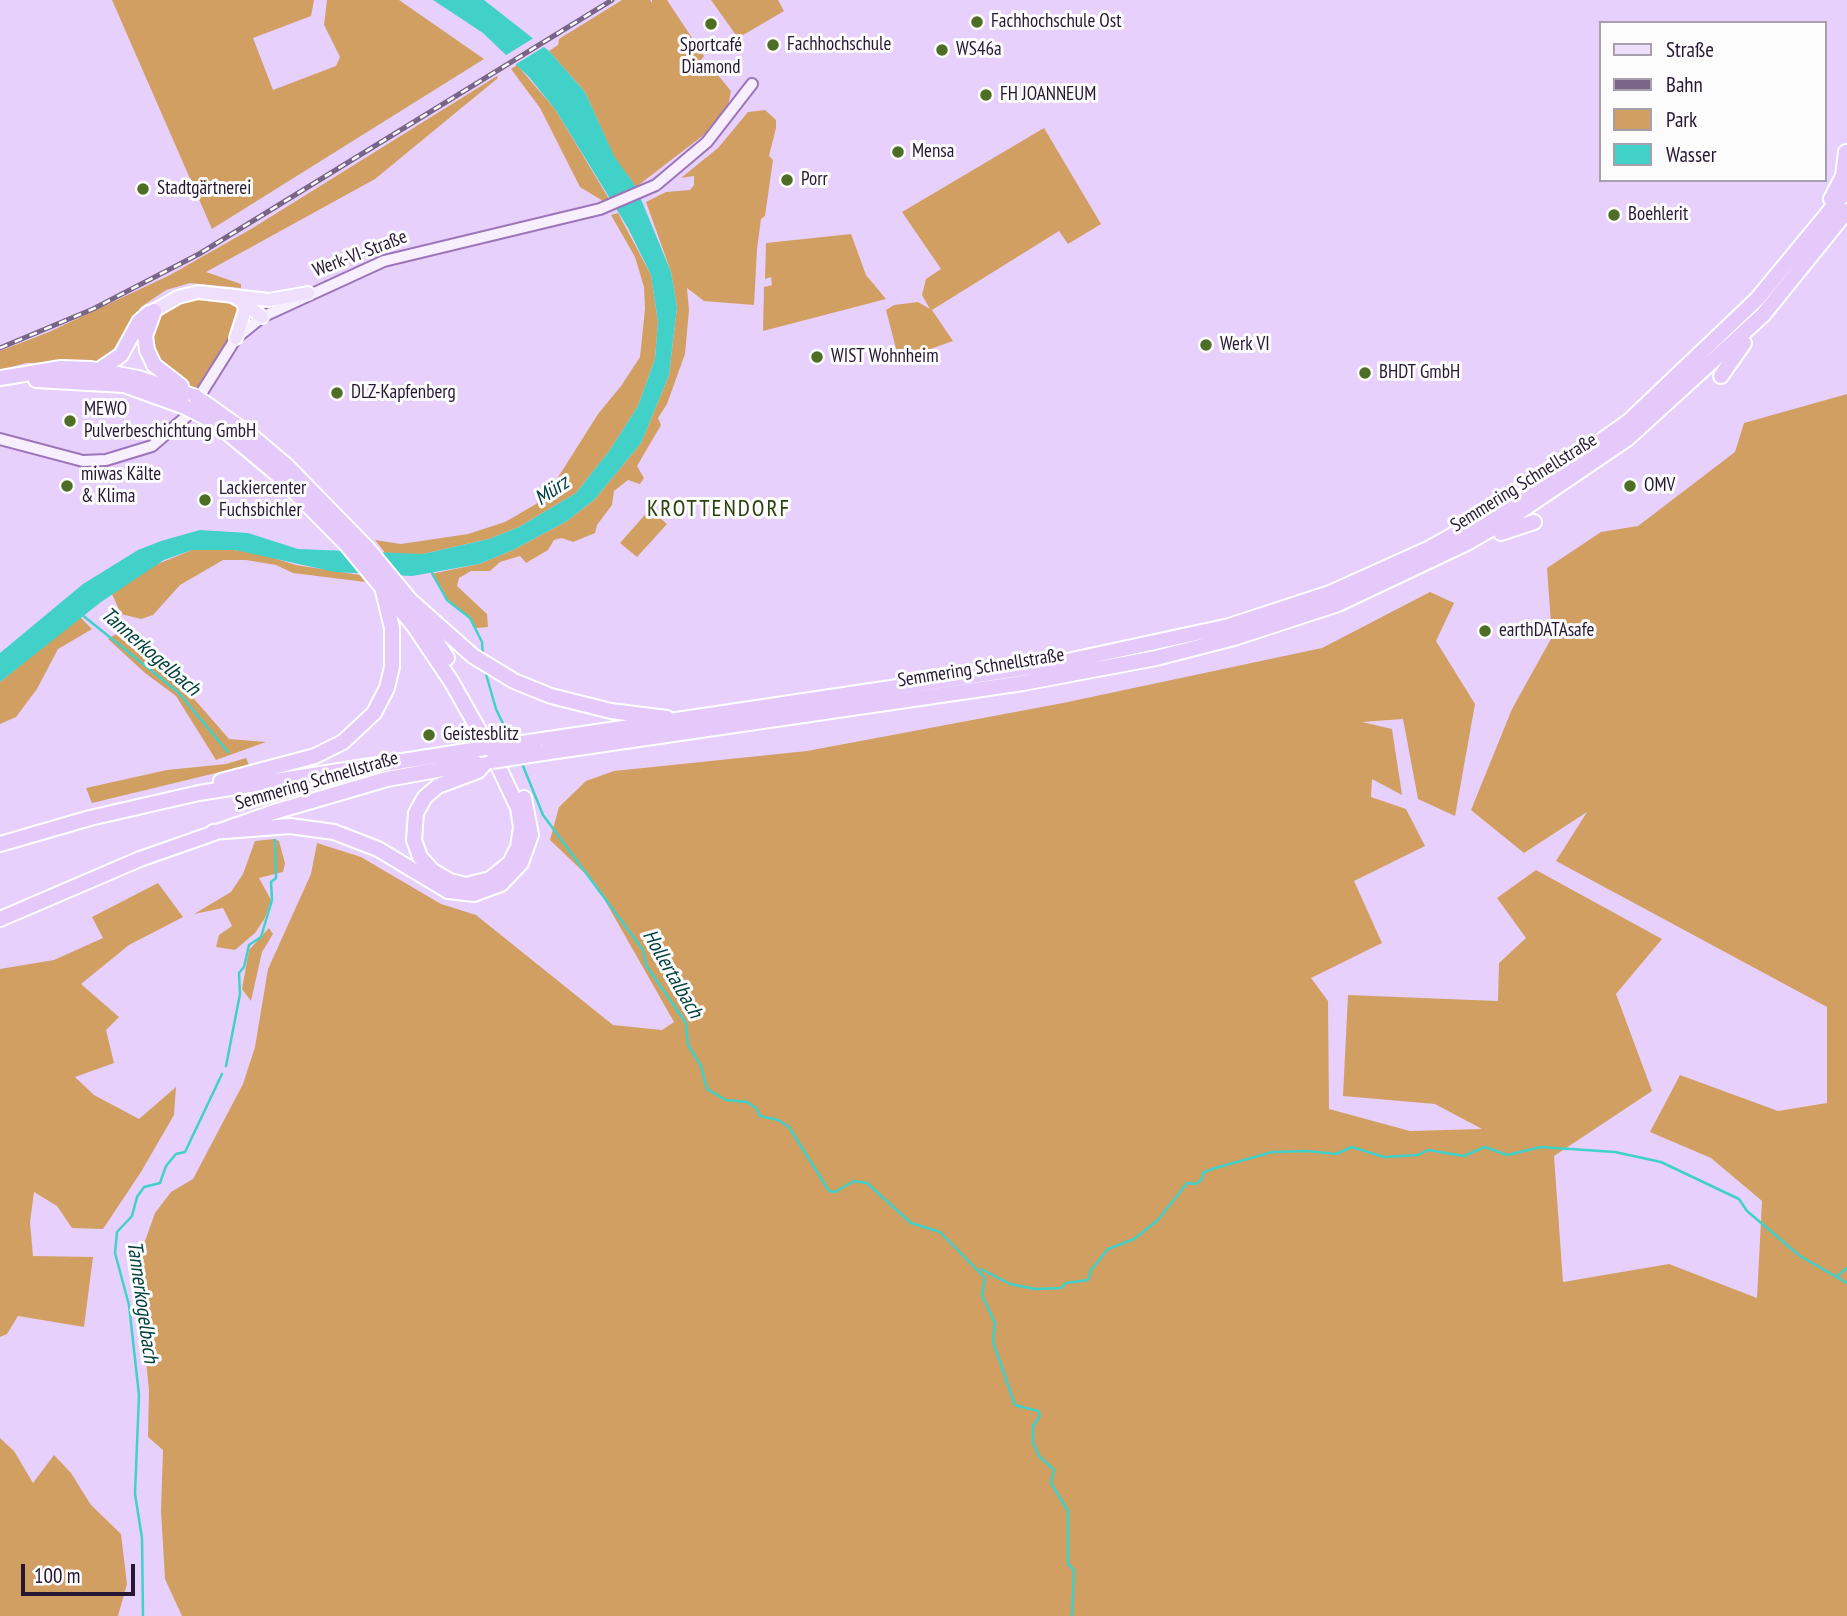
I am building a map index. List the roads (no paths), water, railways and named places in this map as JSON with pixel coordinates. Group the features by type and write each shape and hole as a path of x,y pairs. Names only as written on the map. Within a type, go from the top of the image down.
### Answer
{"highway":[{"path":"1800,249 1837,190 1843,176 1846,152"},
{"name":"Semmering Schnellstraße","path":"539,747 678,720 1009,671 1149,646 1229,626 1330,593 1428,549 1522,497 1629,421 1757,299 1847,190"},
{"name":"Semmering Schnellstraße","path":"0,844 90,818 199,793 1023,683 1156,657 1234,638 1338,604 1467,543 1509,519 1627,439 1763,315 1847,211"},
{"path":"99,370 121,355 139,322 154,311"},
{"path":"154,311 145,336 150,358 194,402 325,521 387,596 451,681 490,754 527,807 531,835 526,854 516,870 501,884 484,892 465,894 448,891 378,849 334,832 290,826 213,832"},
{"path":"1721,376 1763,315"},
{"path":"121,355 122,379"},
{"path":"0,381 61,368 99,370 194,402 253,437 342,521 410,600 473,656 533,689 569,702 678,720"},
{"path":"0,381 122,379"},
{"path":"1467,543 1489,539 1509,528 1534,522"},
{"path":"199,793 210,784 315,756 343,742 366,722 382,701 392,667 392,628 387,596"},
{"path":"410,600 490,754 518,808 521,827 518,847 510,863 490,879 466,885 450,881 433,871 420,857 414,840 416,813 425,797 438,786 478,771 490,754"},
{"name":"Semmering Schnellstraße","path":"0,919 91,879 213,832 366,784 490,754"}],"main road":[{"name":"Werk-VI-Straße","path":"0,439 83,461 106,460 152,446 187,416 236,338 262,317 308,293 384,261 600,209 656,185 711,137 752,84"},
{"path":"154,311 188,294 227,293 249,300 283,300 308,293"},
{"path":"249,300 263,310 262,317"},
{"path":"236,338 249,300"}],"water":[{"name":"Mürz","path":"433,0 484,0 549,51 585,92 614,156 636,187 671,272 677,307 669,375 641,443 595,499 567,521 513,550 479,564 412,576 335,572 235,550 192,550 164,560 101,602 0,682 0,653 83,584 138,550 200,530 248,533 298,549 423,554 489,539 519,527 576,493 610,450 638,406 655,359 658,322 651,275 628,228 555,109 529,77 483,33"}],"waterway":[{"name":"Hollertalbach","path":"431,571 447,600 470,618 482,642 483,657"},
{"name":"Tannerkogelbach","path":"81,614 178,692 228,752"},
{"name":"Hollertalbach","path":"484,667 496,709 511,740"},
{"name":"Hollertalbach","path":"521,761 543,815 643,950 646,965 686,1023 688,1045 701,1066 707,1089 726,1100 747,1102 756,1108 760,1116 778,1120 789,1127 829,1191 835,1192 854,1181 867,1183 911,1223 940,1232 985,1278 982,1295 995,1323 993,1342 1015,1405 1038,1411 1040,1416 1033,1426 1033,1443 1039,1456 1054,1470 1051,1483 1068,1511 1068,1564 1074,1570 1072,1616"},
{"name":"Tannerkogelbach","path":"226,1066 240,994 239,973 244,967 249,945 261,937 272,900 271,882 276,878 275,840"},
{"name":"Tannerkogelbach","path":"143,1616 142,1538 135,1494 139,1395 129,1305 115,1253 117,1232 132,1216 137,1197 144,1187 160,1183 166,1166 176,1154 185,1152 222,1074"},
{"path":"981,1269 1010,1284 1035,1289 1061,1288 1066,1283 1088,1280 1091,1270 1108,1249 1134,1239 1158,1220 1187,1183 1196,1184 1202,1179 1203,1173 1212,1169 1272,1152 1308,1151 1336,1154 1352,1147 1384,1157 1418,1155 1428,1150 1464,1156 1485,1147 1507,1155 1541,1147 1615,1152 1661,1162 1739,1199 1747,1211 1800,1256 1847,1283"},
{"path":"1836,1277 1847,1268"}],"railway":[{"path":"0,348 93,309 199,254 612,0"}],"place":[{"name":"Fachhochschule Ost","path":"977,22"},
{"name":"Sportcafé Diamond","path":"711,24"},
{"name":"Fachhochschule","path":"773,45"},
{"name":"WS46a","path":"942,50"},
{"name":"FH JOANNEUM","path":"986,95"},
{"name":"Mensa","path":"898,152"},
{"name":"Porr","path":"787,180"},
{"name":"Stadtgärtnerei","path":"143,189"},
{"name":"Boehlerit","path":"1614,215"},
{"name":"Werk VI","path":"1206,345"},
{"name":"WIST Wohnheim","path":"817,357"},
{"name":"BHDT GmbH","path":"1365,373"},
{"name":"DLZ-Kapfenberg","path":"337,393"},
{"name":"MEWO Pulverbeschichtung GmbH","path":"70,421"},
{"name":"miwas Kälte & Klima","path":"67,486"},
{"name":"OMV","path":"1630,486"},
{"name":"Lackiercenter Fuchsbichler","path":"205,500"},
{"name":"earthDATAsafe","path":"1485,631"},
{"name":"Geistesblitz","path":"429,735"}],"district":[{"name":"KROTTENDORF","path":"719,509"}]}
